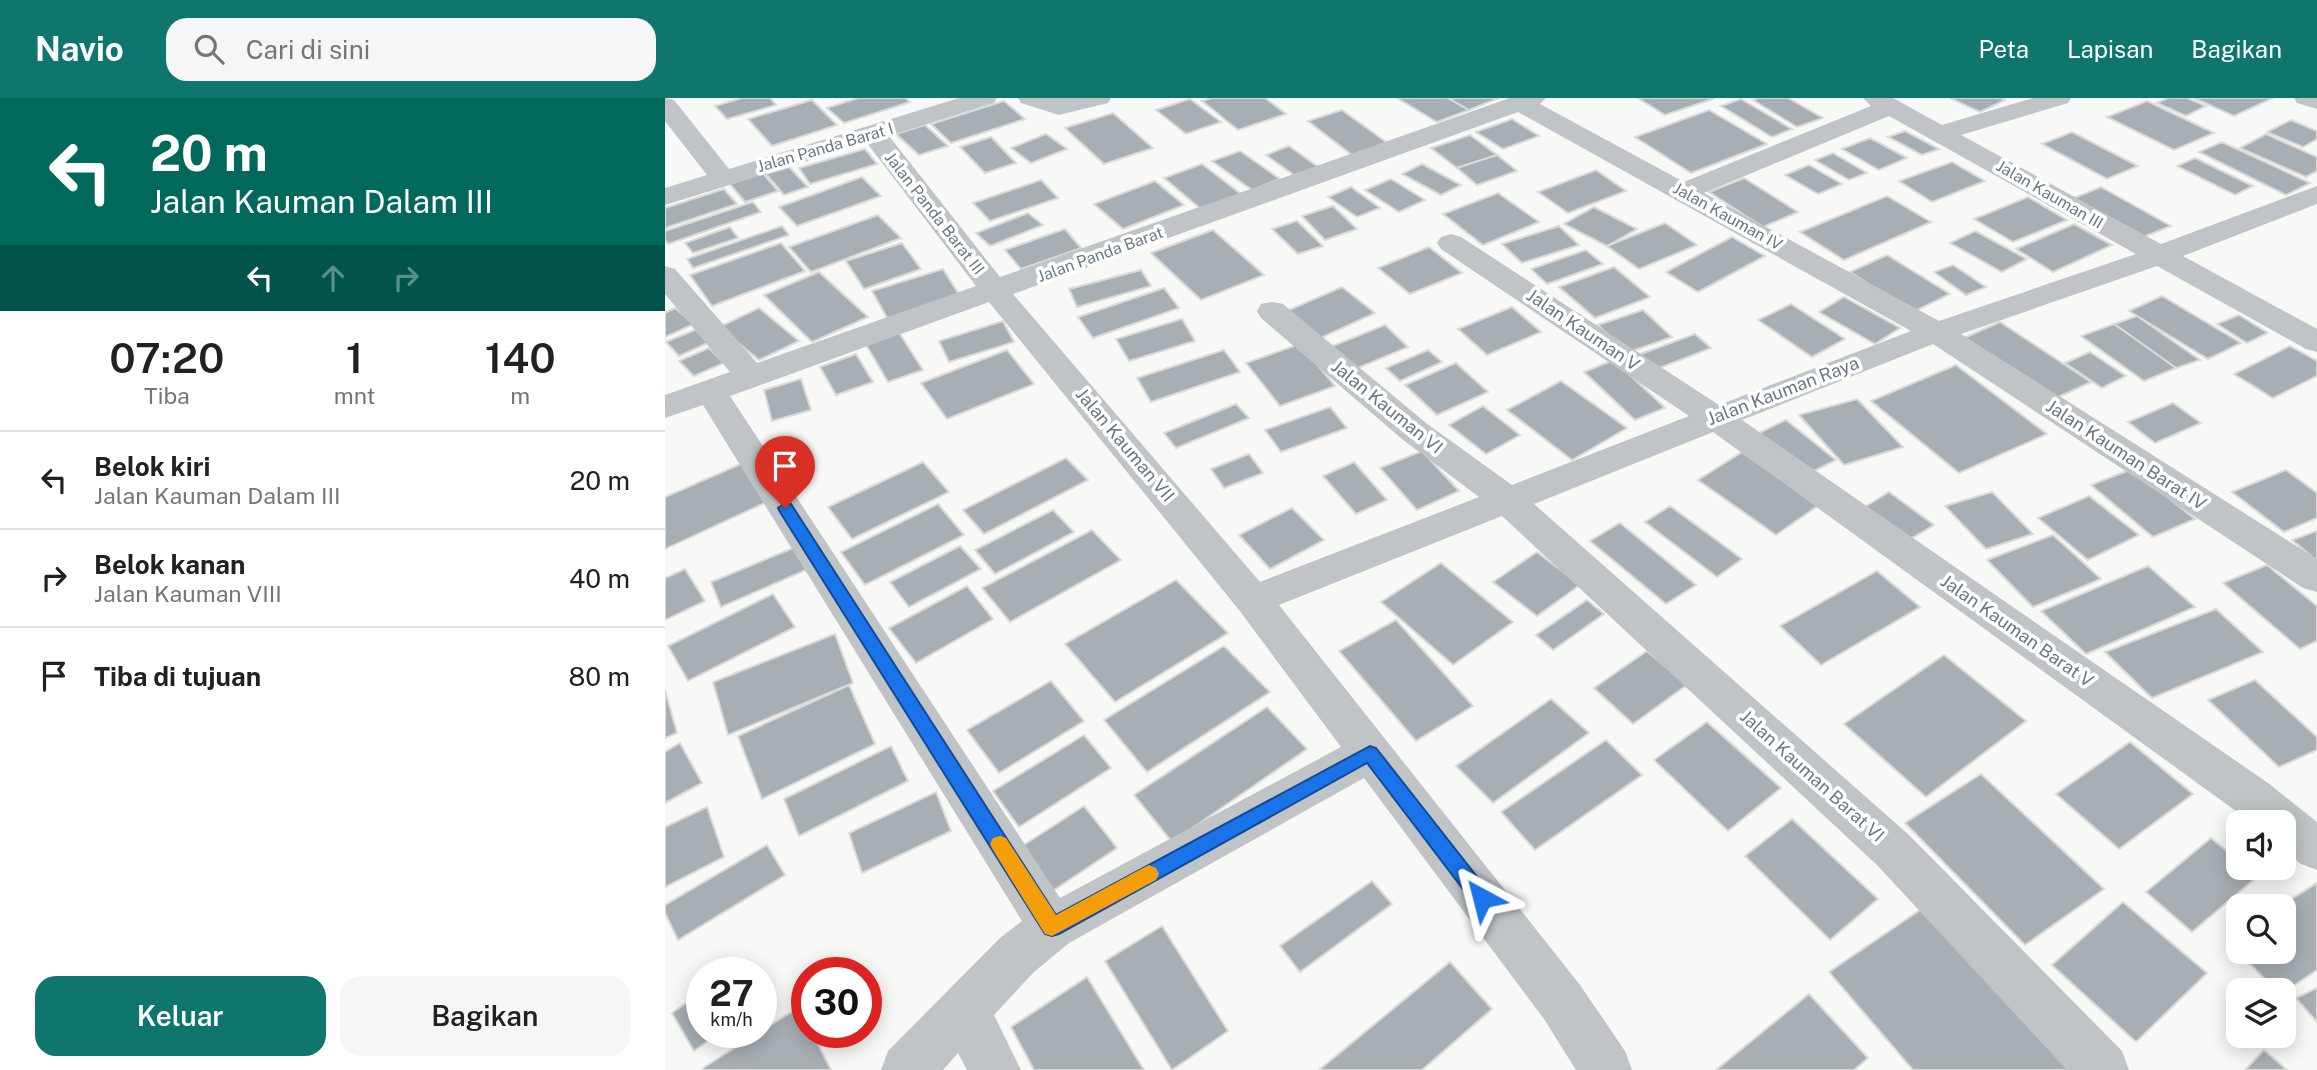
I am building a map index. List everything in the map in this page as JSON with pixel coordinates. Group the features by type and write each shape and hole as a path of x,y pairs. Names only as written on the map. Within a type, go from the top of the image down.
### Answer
{"street":[{"name":"Jalan Panda Barat I","path":"665,197 722,177 874,134 985,98"},
{"path":"1030,98 1051,107 1064,108 1099,98"},
{"path":"1941,133 2059,98"},
{"path":"2306,98 2317,102"},
{"name":"Jalan Kauman IV","path":"1526,100 1684,192 1936,332"},
{"name":"Jalan Panda Barat","path":"665,407 996,292 1526,100"},
{"name":"Jalan Kauman III","path":"1684,192 1883,102 2157,256 2317,342"},
{"path":"665,104 722,177"},
{"name":"Jalan Panda Barat III","path":"874,134 996,292"},
{"name":"Jalan Kauman Raya","path":"1253,600 1505,498 1936,332 2157,256 2317,194"},
{"name":"Jalan Kauman V","path":"1451,243 1714,417"},
{"path":"665,275 752,377"},
{"name":"Jalan Kauman VII","path":"996,292 1253,600 1562,1002 1606,1070"},
{"name":"Jalan Kauman VI","path":"1272,311 1414,430 1505,498"},
{"name":"Jalan Kauman Barat IV","path":"1936,332 2317,578"},
{"path":"711,391 1052,927"},
{"name":"Jalan Kauman Barat V","path":"1714,417 2252,797 2317,849"},
{"name":"Jalan Kauman Barat VI","path":"1505,498 1893,850 2103,1070"},
{"path":"908,1070 1017,955 1052,927 1370,753"},
{"path":"964,1012 995,1070"}],"building":[{"path":"742,98 770,98 776,105 727,119 715,106"},
{"path":"858,98 905,98 910,102 844,123 827,108"},
{"path":"1212,98 1265,98 1286,114 1238,130 1202,101"},
{"path":"1397,98 1448,98 1469,110 1437,122"},
{"path":"1448,98 1499,98 1469,110"},
{"path":"1638,98 1712,98 1713,99 1665,115"},
{"path":"1788,98 1823,118 1797,127 1753,100"},
{"path":"1950,98 2001,98 2005,100 1980,112"},
{"path":"2168,98 2187,98 2206,106 2186,116 2157,103"},
{"path":"2194,98 2273,98 2234,116"},
{"path":"1190,99 1221,122 1186,134 1156,110"},
{"path":"1741,99 1792,129 1772,137 1721,106"},
{"path":"812,100 837,125 772,146 748,119"},
{"path":"1004,101 1025,119 951,143 931,124"},
{"path":"2147,101 2214,133 2174,150 2107,117"},
{"path":"1342,110 1390,145 1356,158 1308,121"},
{"path":"1709,110 1767,144 1691,173 1635,137"},
{"path":"1113,113 1153,148 1104,164 1065,128"},
{"path":"1512,119 1539,136 1503,149 1476,132"},
{"path":"2291,120 2317,131 2317,139 2303,147 2267,132"},
{"path":"925,125 948,146 919,155 896,134"},
{"path":"1905,131 1939,149 1922,155 1888,137"},
{"path":"2072,132 2138,166 2107,179 2042,144"},
{"path":"1046,134 1067,149 1031,163 1011,148"},
{"path":"2266,134 2317,157 2317,171 2306,177 2240,148"},
{"path":"1470,135 1497,155 1457,168 1431,148"},
{"path":"991,137 1016,163 985,173 960,147"},
{"path":"1870,138 1907,158 1879,170 1842,149"},
{"path":"2222,142 2310,183 2286,195 2199,152"},
{"path":"1289,146 1321,169 1298,178 1266,155"},
{"path":"865,149 877,164 810,184 799,168"},
{"path":"1240,151 1280,179 1252,190 1212,161"},
{"path":"1833,153 1867,173 1849,180 1815,160"},
{"path":"1497,155 1517,171 1477,185 1457,168"},
{"path":"2195,158 2253,186 2235,195 2177,166"},
{"path":"1952,162 1985,181 1932,202 1899,181"},
{"path":"1202,164 1241,194 1201,209 1164,178"},
{"path":"1422,164 1461,185 1441,195 1402,174"},
{"path":"1809,165 1842,184 1818,194 1785,175"},
{"path":"789,167 808,187 784,195 766,174"},
{"path":"1596,170 1626,191 1568,213 1538,192"},
{"path":"761,171 778,191 745,202 728,182"},
{"path":"862,177 881,196 797,226 779,207"},
{"path":"1744,178 1798,212 1763,227 1709,192"},
{"path":"1391,179 1425,200 1399,212 1365,190"},
{"path":"1041,180 1058,198 990,221 973,203"},
{"path":"1155,181 1184,205 1123,229 1094,204"},
{"path":"1351,187 1380,208 1357,217 1328,197"},
{"path":"2101,187 2171,226 2138,239 2069,200"},
{"path":"724,189 737,204 665,228 665,208"},
{"path":"1498,193 1539,222 1483,245 1443,214"},
{"path":"1887,196 1931,222 1844,260 1800,232"},
{"path":"2028,197 2067,220 2013,242 1974,219"},
{"path":"753,202 761,212 668,244 665,240 665,231"},
{"path":"1333,206 1357,229 1325,240 1302,216"},
{"path":"1594,207 1637,229 1607,246 1564,224"},
{"path":"1028,213 1043,225 990,246 976,233"},
{"path":"878,215 901,238 811,272 789,247"},
{"path":"1297,221 1323,246 1298,254 1272,229"},
{"path":"1665,223 1697,245 1639,269 1607,246"},
{"path":"2074,224 2112,245 2053,272 2016,249"},
{"path":"782,226 789,235 693,268 687,259"},
{"path":"1559,226 1579,245 1522,263 1502,244"},
{"path":"730,227 738,238 693,253 685,243"},
{"path":"1065,229 1081,248 1021,269 1005,250"},
{"path":"1213,230 1264,275 1201,300 1151,253"},
{"path":"1975,231 2027,259 2002,272 1950,243"},
{"path":"1732,237 1765,256 1698,292 1666,272"},
{"path":"781,243 805,271 712,306 690,275"},
{"path":"902,243 921,269 864,289 846,261"},
{"path":"1429,247 1462,273 1410,294 1378,268"},
{"path":"1586,250 1603,264 1547,284 1531,269"},
{"path":"1887,255 1950,294 1913,312 1850,272"},
{"path":"1953,265 1986,287 1966,295 1934,272"},
{"path":"1614,267 1650,297 1595,318 1559,287"},
{"path":"943,269 961,298 889,321 872,291"},
{"path":"1141,270 1151,286 1077,307 1069,289"},
{"path":"819,272 868,317 812,342 764,295"},
{"path":"1342,287 1375,313 1314,341 1282,313"},
{"path":"1164,288 1179,308 1093,338 1078,317"},
{"path":"2162,296 2241,343 2208,359 2129,311"},
{"path":"1844,297 1900,328 1875,344 1819,312"},
{"path":"1791,304 1845,339 1812,357 1758,320"},
{"path":"1512,307 1541,332 1487,355 1458,329"},
{"path":"675,308 694,324 665,337 665,313"},
{"path":"759,308 799,341 759,360 719,327"},
{"path":"1643,310 1672,337 1626,353 1598,325"},
{"path":"2239,315 2268,333 2247,343 2217,324"},
{"path":"2137,316 2200,360 2176,368 2114,324"},
{"path":"1182,319 1195,341 1129,361 1116,339"},
{"path":"1003,321 1014,342 949,362 939,341"},
{"path":"2000,322 2091,382 2054,399 1964,338"},
{"path":"2114,324 2176,368 2144,381 2081,336"},
{"path":"1385,325 1408,347 1353,370 1330,347"},
{"path":"697,329 710,342 679,356 666,342"},
{"path":"898,331 923,370 888,382 865,343"},
{"path":"1695,334 1711,348 1654,370 1638,355"},
{"path":"1300,344 1335,386 1280,406 1246,363"},
{"path":"2290,346 2317,361 2317,376 2273,398 2234,374"},
{"path":"709,348 724,363 694,376 679,361"},
{"path":"1007,350 1034,384 947,419 921,383"},
{"path":"1224,350 1240,372 1151,402 1137,378"},
{"path":"1428,350 1442,362 1400,381 1386,368"},
{"path":"2090,352 2126,376 2102,388 2065,363"},
{"path":"856,354 873,382 836,395 820,367"},
{"path":"1614,360 1665,408 1635,420 1584,372"},
{"path":"1456,363 1488,392 1437,415 1405,385"},
{"path":"1956,365 2047,434 1959,473 1871,401"},
{"path":"801,379 811,410 772,421 764,390"},
{"path":"1561,381 1627,428 1572,460 1507,410"},
{"path":"1857,399 1903,447 1844,465 1799,415"},
{"path":"2173,403 2201,423 2155,443 2128,422"},
{"path":"1236,404 1249,418 1176,448 1164,433"},
{"path":"1483,406 1520,435 1486,454 1449,425"},
{"path":"1330,407 1347,428 1281,452 1265,430"},
{"path":"1786,420 1836,460 1808,474 1759,433"},
{"path":"1422,451 1459,491 1417,510 1380,468"},
{"path":"1742,452 1819,505 1776,535 1698,480"},
{"path":"1249,454 1263,473 1224,488 1211,469"},
{"path":"1066,458 1088,480 984,534 963,510"},
{"path":"923,462 949,492 852,539 828,507"},
{"path":"1354,462 1387,500 1356,514 1323,476"},
{"path":"743,463 771,500 665,549 665,497"},
{"path":"2132,469 2195,519 2153,537 2091,485"},
{"path":"2286,470 2317,493 2317,518 2284,532 2232,492"},
{"path":"1889,492 1934,525 1907,541 1863,508"},
{"path":"1992,492 2033,534 1986,549 1945,506"},
{"path":"2089,496 2139,535 2088,560 2038,518"},
{"path":"938,504 964,535 865,585 841,552"},
{"path":"1670,506 1742,559 1717,577 1645,522"},
{"path":"1292,508 1324,540 1270,569 1239,535"},
{"path":"1053,510 1074,532 995,574 975,550"},
{"path":"1620,523 1696,585 1666,604 1590,541"},
{"path":"1092,530 1121,560 1010,622 982,588"},
{"path":"2317,531 2317,561 2292,540"},
{"path":"2053,535 2101,579 2033,607 1987,560"},
{"path":"798,546 808,569 721,607 711,582"},
{"path":"960,546 981,569 909,607 890,582"},
{"path":"1537,552 1580,585 1537,616 1493,582"},
{"path":"1441,563 1513,622 1453,665 1381,602"},
{"path":"2267,565 2317,606 2317,641 2300,649 2223,583"},
{"path":"2148,566 2195,607 2086,654 2041,611"},
{"path":"685,569 705,601 665,620 665,578"},
{"path":"1877,571 1920,607 1821,665 1780,626"},
{"path":"1176,580 1228,633 1115,702 1065,644"},
{"path":"967,586 993,619 916,663 889,628"},
{"path":"773,594 795,627 688,681 668,646"},
{"path":"1587,600 1604,614 1553,650 1536,635"},
{"path":"2216,609 2263,652 2152,698 2105,652"},
{"path":"1396,620 1473,706 1416,741 1339,651"},
{"path":"835,634 853,683 728,735 713,682"},
{"path":"1224,646 1270,692 1147,772 1104,720"},
{"path":"1647,651 1687,685 1633,724 1594,688"},
{"path":"1944,655 2026,721 1926,797 1844,724"},
{"path":"2255,680 2317,737 2317,750 2279,767 2208,700"},
{"path":"1051,681 1084,721 999,773 967,730"},
{"path":"849,685 875,744 762,799 738,736"},
{"path":"665,690 677,733 665,738"},
{"path":"1551,699 1589,733 1493,803 1456,766"},
{"path":"1267,707 1307,749 1172,842 1134,795"},
{"path":"1707,722 1781,788 1728,831 1654,760"},
{"path":"1084,735 1111,768 1019,827 993,791"},
{"path":"1606,740 1642,775 1535,850 1501,812"},
{"path":"2130,742 2193,794 2119,849 2056,794"},
{"path":"680,743 702,783 665,803 665,752"},
{"path":"891,746 908,781 799,836 784,799"},
{"path":"1981,774 2104,889 2025,945 1905,823"},
{"path":"936,792 951,831 862,873 849,833"},
{"path":"1084,806 1117,848 1042,898 1010,854"},
{"path":"707,807 724,857 665,887 665,827"},
{"path":"1792,819 1878,899 1830,940 1745,856"},
{"path":"2211,838 2226,850 2226,880 2253,880 2237,894 2226,894 2226,903 2192,932 2146,892"},
{"path":"767,845 785,875 678,940 665,913 665,905"},
{"path":"1372,881 1392,904 1300,972 1280,946"},
{"path":"2317,883 2317,970 2296,984 2296,978 2264,978 2250,964 2296,964 2296,896"},
{"path":"2123,902 2207,973 2136,1042 2052,965"},
{"path":"1926,906 2082,1070 1913,1070 1829,972"},
{"path":"1162,926 1228,1031 1172,1070 1105,961"},
{"path":"1450,962 1492,1009 1422,1070 1319,1070"},
{"path":"1087,977 1144,1070 1034,1070 1011,1027"},
{"path":"2317,988 2317,1022 2296,998"},
{"path":"1809,994 1868,1058 1854,1070 1716,1070"},
{"path":"686,1003 686,1037 672,1013"},
{"path":"791,1012 791,1048 820,1048 831,1070 704,1070 703,1068 734,1048 777,1048 777,1021"},
{"path":"2264,1050 2287,1070 2245,1070"}],"slow traffic":[{"path":"1000,844 1052,927 1149,874"}],"route":[{"path":"785,508 1052,927 1370,753 1482,898"}]}
